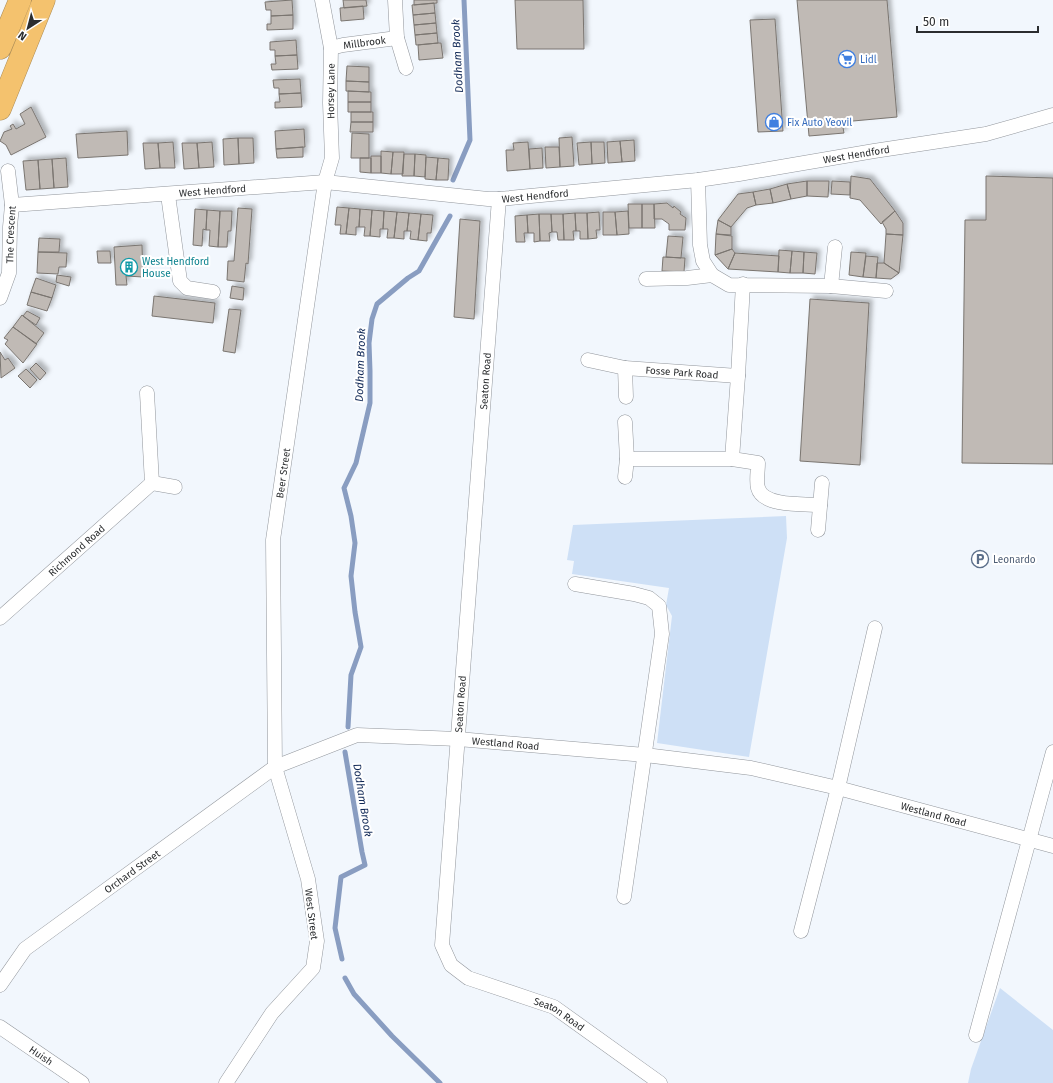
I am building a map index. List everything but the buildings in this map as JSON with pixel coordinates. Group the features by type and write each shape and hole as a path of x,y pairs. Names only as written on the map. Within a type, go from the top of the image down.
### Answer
{"highway":[{"path":"0,48 20,0"},
{"path":"0,109 44,0"}],"street":[{"name":"Horsey Lane","path":"322,0 331,48 330,103 332,158 325,182"},
{"name":"Millbrook","path":"395,0 397,38 406,68"},
{"name":"Millbrook","path":"331,48 397,38"},
{"name":"West Hendford","path":"12,205 325,182 499,199 698,180 986,134 1053,115"},
{"name":"The Crescent","path":"0,298 9,273 12,205 8,171"},
{"path":"698,180 700,245 703,261 712,275 729,285 830,286 886,291"},
{"name":"Beer Street","path":"275,767 273,540 325,182"},
{"path":"168,194 180,281 187,288 213,292"},
{"name":"Seaton Road","path":"499,199 442,944 451,965 468,978 554,1007 660,1083"},
{"path":"830,286 835,247"},
{"path":"646,279 687,278 712,275"},
{"path":"732,459 743,284"},
{"name":"Fosse Park Road","path":"588,360 625,368 738,376"},
{"path":"625,368 626,397"},
{"path":"147,394 152,483 175,487"},
{"path":"625,422 627,459 625,477"},
{"path":"627,459 732,459 758,463 758,488 762,496 779,502 820,505"},
{"name":"Richmond Road","path":"0,618 152,483"},
{"path":"818,530 822,483"},
{"path":"575,584 634,594 648,598 659,606 662,634 624,897"},
{"path":"801,931 838,788 875,628"},
{"name":"Westland Road","path":"275,767 357,735 458,739 645,755 751,768 838,788 1053,846"},
{"path":"976,1035 1053,752"},
{"name":"Orchard Street","path":"0,985 25,949 275,767"},
{"name":"West Street","path":"226,1083 272,1013 312,968 316,948 317,941 308,879 275,767"},
{"name":"Huish","path":"0,1027 81,1083"}],"shaded area":[{"path":"786,516 787,538 749,757 657,743 672,616 666,605 669,588 572,574 574,561 567,560 573,525"},
{"path":"1000,988 1053,1030 1053,1083 968,1083 971,1069"}],"waterway":[{"name":"Dodham Brook","path":"453,180 470,140 464,0"},
{"name":"Dodham Brook","path":"348,727 351,675 361,647 351,576 355,543 351,516 344,488 356,463 370,403 369,343 372,319 377,304 408,278 419,271 450,216"},
{"path":"342,959 335,928 341,877 365,865 345,752"},
{"path":"345,978 354,994 392,1036 440,1083"}],"place":[{"name":"Lidl","path":"847,59"},
{"name":"Fix Auto Yeovil","path":"774,122"},
{"name":"West Hendford House","path":"129,267"},
{"name":"Leonardo","path":"980,559"}]}
